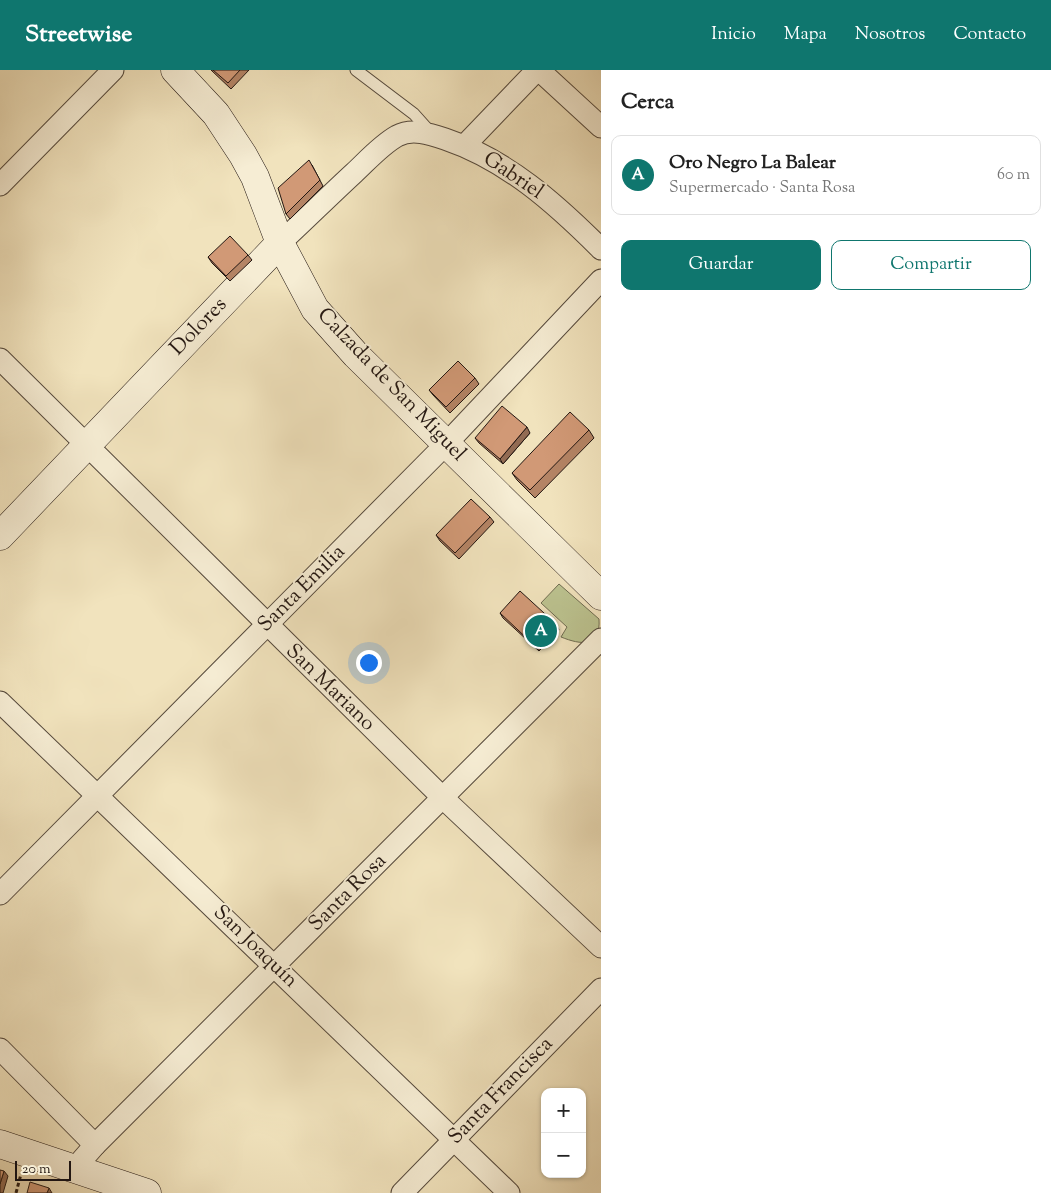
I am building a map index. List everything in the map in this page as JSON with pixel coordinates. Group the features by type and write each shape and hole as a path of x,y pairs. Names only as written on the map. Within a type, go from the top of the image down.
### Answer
{"main road":[{"name":"Calzada de San Miguel","path":"175,70 216,114 243,155 255,178 280,243 315,309 356,355 601,596"},
{"name":"Dolores","path":"0,536 280,243"},
{"path":"0,1144 147,1193"}],"street":[{"path":"0,184 113,70"},
{"path":"465,145 538,70 601,127"},
{"name":"Dolores","path":"280,243 377,151 397,136 410,131"},
{"name":"Gabriel","path":"410,131 432,134 465,145 494,160 537,190 601,249"},
{"name":"Santa Emilia","path":"0,894 447,443 601,280"},
{"name":"San Mariano","path":"0,359 88,444 266,625 443,798 601,947"},
{"name":"Santa Rosa","path":"75,1168 94,1145 601,639"},
{"name":"San Joaquín","path":"0,702 509,1193"},
{"name":"Santa Francisca","path":"402,1193 601,989"},
{"path":"0,1049 94,1145"}],"lane":[{"path":"356,70 414,114 432,134"}],"green space":[{"path":"559,584 599,619 597,635 593,640 576,642 561,637 567,627 541,603"}],"building":[{"path":"213,70 240,70 228,83"},
{"path":"309,160 320,180 286,214 278,188"},
{"path":"230,236 248,255 226,276 208,257"},
{"path":"458,361 475,378 446,407 429,390"},
{"path":"502,406 527,427 500,459 475,438"},
{"path":"570,412 589,430 530,490 512,473"},
{"path":"471,499 490,517 455,553 436,535"},
{"path":"520,591 556,624 535,646 500,613"},
{"path":"0,1170 4,1171 0,1184"},
{"path":"30,1182 49,1188 47,1193 27,1193"}],"place":[{"name":"Oro Negro La Balear","path":"541,631"}]}
